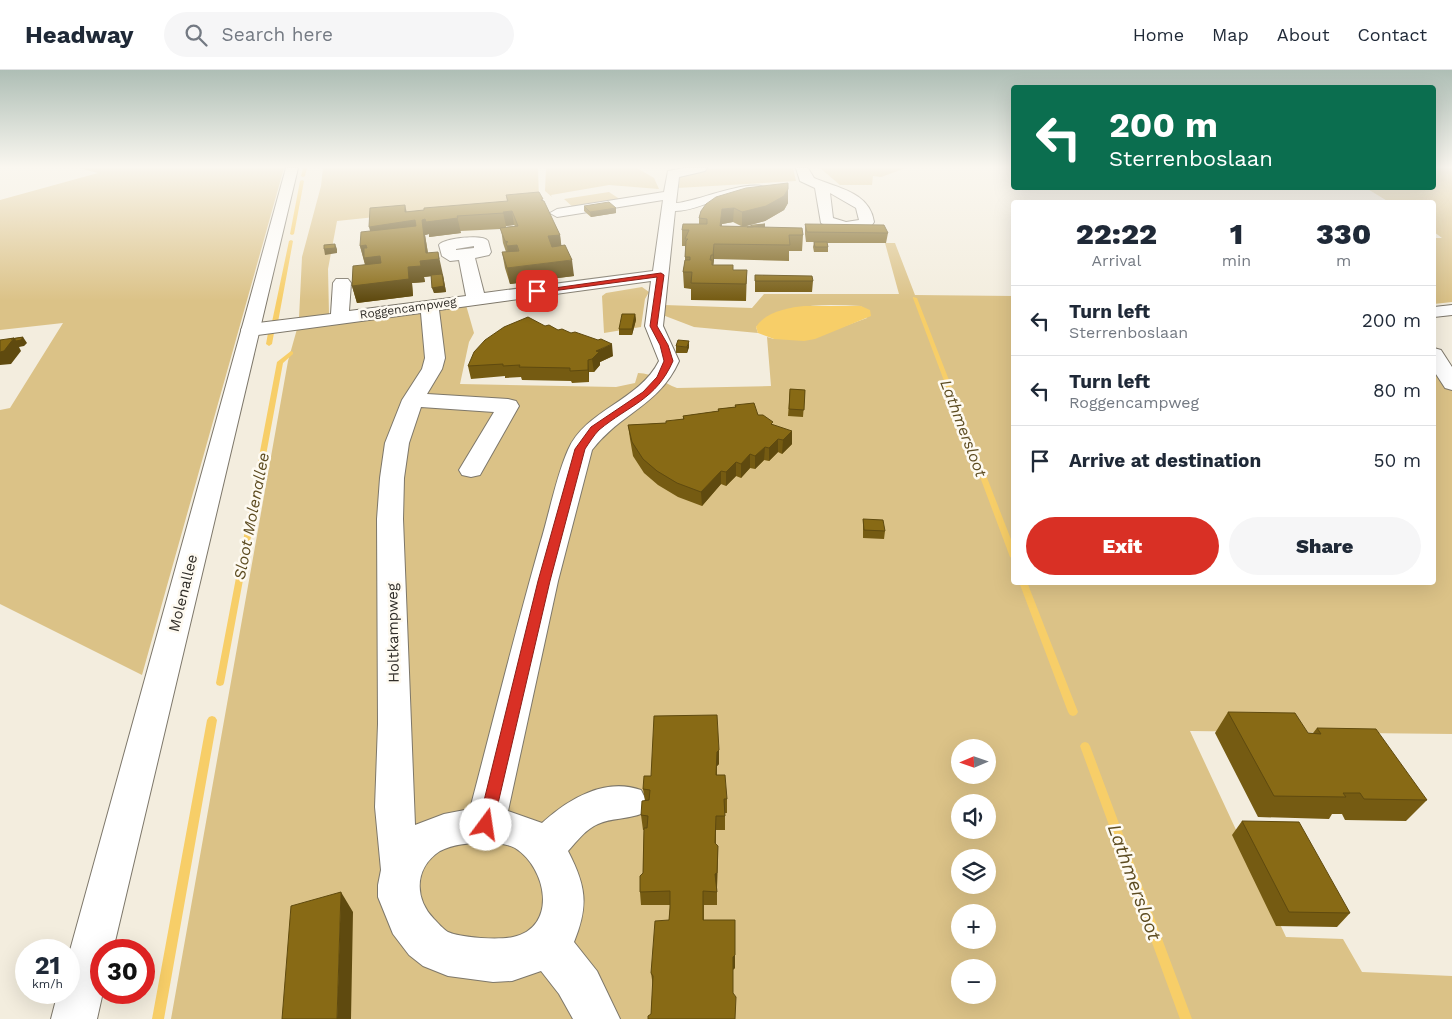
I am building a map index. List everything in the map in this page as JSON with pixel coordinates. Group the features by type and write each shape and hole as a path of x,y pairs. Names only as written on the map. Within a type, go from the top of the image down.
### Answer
{"street":[{"name":"Molenallee","path":"74,1019 281,212"},
{"path":"486,825 546,572 580,449 595,430 646,394 661,378 669,361 664,345 654,326 669,212"},
{"name":"Roggencampweg","path":"466,254 476,299"},
{"name":"Roggencampweg","path":"250,330 661,275"},
{"name":"Roggencampweg","path":"340,317 342,283"},
{"name":"Holtkampweg","path":"401,869 394,808 395,705 390,519 392,478 397,443 413,400 432,369 435,358 429,306"},
{"path":"1436,312 1452,310"},
{"path":"1436,357 1452,384"},
{"path":"413,400 508,406 471,470"},
{"path":"544,848 573,819 591,808 628,802"},
{"path":"486,825 529,835 544,848 559,874 566,907 558,928 545,944 530,954 501,960 454,956 435,948 408,922 399,904 397,886 401,869 411,852 429,837 466,826 486,825"},
{"path":"545,944 578,980 589,998 597,1019"}],"shaded area":[{"path":"0,212 272,212 142,675 0,604 0,410 10,408 63,323 0,330"},
{"path":"314,212 421,212 337,221 328,269 329,314 299,318 302,257"},
{"path":"1436,212 1452,212 1452,302 1436,304 1436,238 1442,238 1436,234"},
{"path":"885,243 895,243 915,295 1011,296 1011,585 1436,585 1436,362 1452,389 1452,734 1190,731 1286,937 1343,939 1362,972 1452,976 1452,1019 171,1019 288,361 297,329 466,305 474,333 469,342 460,384 616,387 635,383 638,373 644,373 677,388 771,386 767,337 774,339 834,330 867,318 861,306 806,306 780,313 768,319 756,327 758,333 694,327 660,314 664,305 752,308 764,294 899,294"},
{"path":"642,287 649,292 645,299 641,327 604,333 602,296 606,293"},
{"path":"805,306 861,306 870,310 871,316 815,339 804,341 774,339 758,333 756,327 771,314 784,309"}],"building":[{"path":"370,212 504,213 457,216 458,218 426,222 425,219 422,220 426,253 438,252 439,259 420,261 421,266 408,267 409,279 352,286 353,266 381,263 380,256 364,258 364,248 367,248 366,245 360,246 361,232 416,226 415,220 369,227"},
{"path":"513,212 549,212 560,235 548,236 552,247 565,245 572,260 507,268 502,252 519,251 517,245 507,246 506,242 508,242 505,241 500,228 518,226"},
{"path":"701,212 722,212 720,226 802,228 803,235 789,235 790,245 714,244 713,255 711,255 710,260 712,260 712,265 733,265 733,270 747,270 746,284 691,283 692,272 683,272 685,260 690,260 690,257 685,257 686,241 688,239 685,239 689,230 682,230 683,224 707,224 707,219 699,218"},
{"path":"765,224 752,227 747,227 753,225"},
{"path":"805,224 884,225 888,233 807,232"},
{"path":"814,242 827,242 828,247 815,247"},
{"path":"335,244 335,248 324,249 324,245"},
{"path":"442,274 444,286 432,288 431,275"},
{"path":"755,275 812,276 813,281 755,281"},
{"path":"622,314 635,314 632,329 619,329"},
{"path":"528,317 545,326 549,325 558,330 575,332 612,344 596,351 599,352 592,359 588,360 588,370 570,371 570,368 519,367 520,365 503,366 503,364 468,366 474,352 485,340 504,327"},
{"path":"23,337 21,340 16,341 14,338"},
{"path":"14,338 4,351 0,352 0,340"},
{"path":"678,340 689,341 687,347 676,346"},
{"path":"790,389 805,390 804,410 789,409"},
{"path":"754,403 758,415 763,415 773,422 771,424 792,431 783,440 778,439 769,448 765,447 755,456 750,454 741,464 736,462 726,472 721,471 701,492 677,483 657,471 643,459 632,442 628,425 666,423 666,421 684,419 683,416 719,411 718,409 736,407 735,405"},
{"path":"863,519 883,520 885,531 864,530"},
{"path":"1228,712 1295,713 1308,733 1321,734 1317,728 1376,729 1427,800 1364,799 1360,793 1343,793 1346,797 1274,796"},
{"path":"717,715 719,750 717,752 716,775 725,775 727,799 724,799 725,816 716,816 715,843 718,846 717,873 715,874 717,892 703,891 703,920 735,920 733,993 736,997 735,1019 648,1019 648,1016 651,1014 653,976 651,973 655,921 669,920 670,908 670,891 640,892 640,876 643,873 644,828 647,828 648,816 641,815 642,801 649,800 650,790 643,789 644,776 651,776 654,716"},
{"path":"1242,821 1299,822 1350,913 1289,912"},
{"path":"341,892 337,1019 282,1019 291,906"}],"waterway":[{"name":"Sloot Molenallee","path":"292,234 296,212"},
{"name":"Sloot Molenallee","path":"275,322 291,241"},
{"name":"Lathmersloot","path":"915,298 1011,549"},
{"name":"Sloot Molenallee","path":"269,344 271,333"},
{"name":"Sloot Molenallee","path":"220,683 280,362 291,353"},
{"name":"Lathmersloot","path":"1024,585 1073,712"},
{"name":"Sloot Molenallee","path":"158,1019 212,720"},
{"name":"Lathmersloot","path":"1085,746 1186,1019"}],"route":[{"path":"486,825 544,581 580,449 595,430 615,413 646,394 661,378 669,361 664,345 654,326 661,275 537,291"}]}
